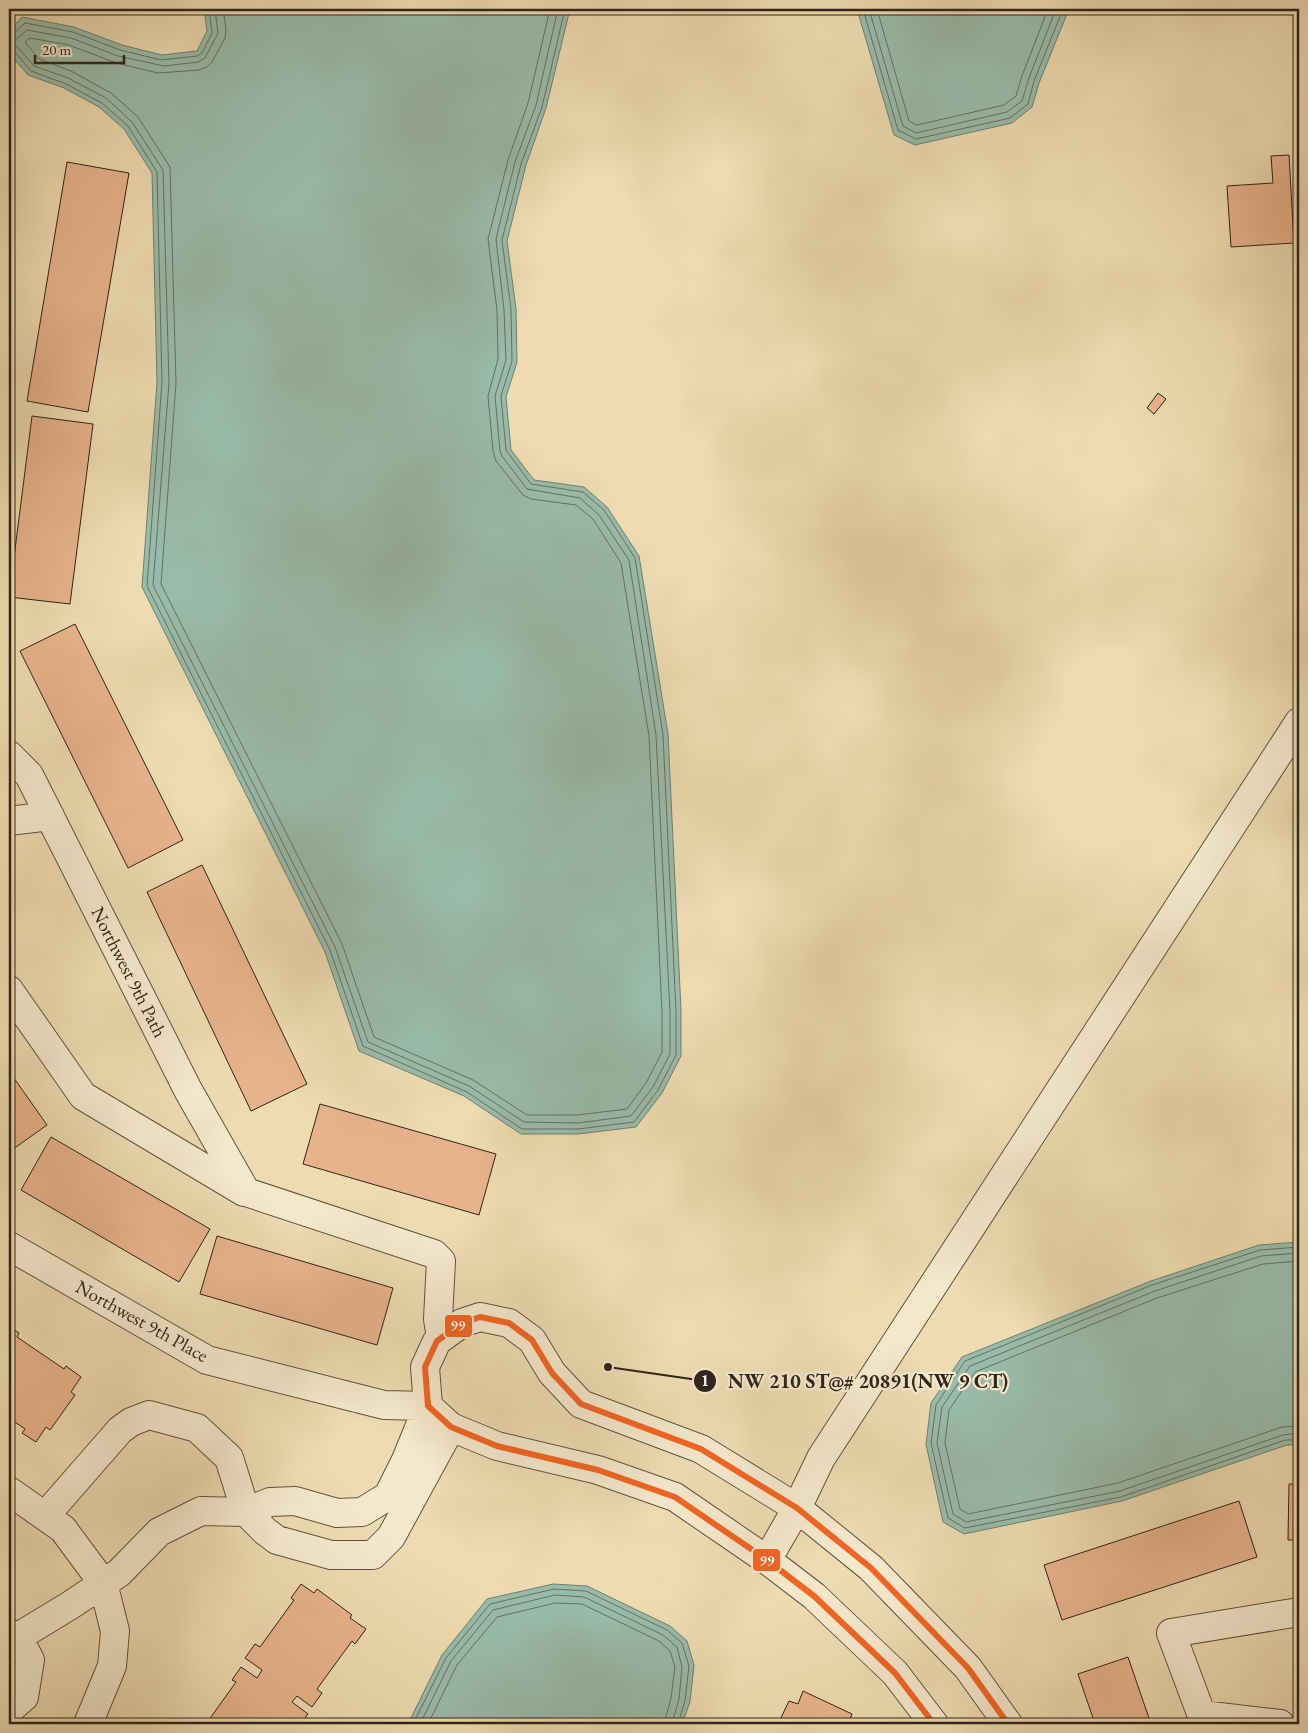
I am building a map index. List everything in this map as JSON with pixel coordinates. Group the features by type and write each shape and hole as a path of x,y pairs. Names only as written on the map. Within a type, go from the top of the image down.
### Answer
{"street":[{"path":"767,1560 797,1508 821,1458 1299,722"},
{"name":"Northwest 9th Path","path":"9,755 29,775 188,1090 246,1192"},
{"path":"9,821 50,816"},
{"path":"9,990 83,1096 246,1192 434,1254 441,1261 438,1319 441,1338"},
{"name":"Northwest 9th Place","path":"9,1246 207,1360 384,1405 428,1406"},
{"path":"9,1710 24,1697 30,1660 13,1635 119,1573 159,1532 201,1510 246,1512 270,1502 295,1501 337,1513 362,1512 388,1496 406,1460 428,1406 425,1367 437,1342 462,1323 480,1317 509,1323 532,1340 552,1373 581,1404 701,1449 797,1508 871,1568 968,1668 1008,1724"},
{"path":"428,1406 451,1427 497,1446 598,1470 675,1496 767,1560 814,1596 895,1672 934,1724"},
{"path":"45,1516 120,1430 131,1422 149,1415 197,1428 228,1458 246,1512 277,1540 331,1555 373,1555 392,1537 451,1427"},
{"path":"9,1491 63,1529 103,1583 115,1631 112,1666 88,1724"},
{"path":"1280,1724 1203,1720 1171,1634 1299,1612"}],"water":[{"path":"204,9 570,9 546,108 526,165 507,241 516,309 517,362 506,397 511,450 534,480 584,487 607,507 639,556 668,734 681,1011 681,1056 662,1093 636,1127 578,1134 521,1134 464,1096 359,1051 325,952 142,587 157,382 152,173 124,129 99,107 64,88 28,75 9,53 9,31 22,17 74,27 122,45 162,55 197,51 207,31"},
{"path":"857,9 1069,9 1039,83 1032,107 1012,123 915,145 894,135"},
{"path":"1299,1242 1299,1445 1287,1445 1122,1501 964,1534 943,1522 926,1444 931,1403 962,1357 1151,1281 1259,1245"},
{"path":"553,1584 587,1586 670,1626 687,1641 694,1665 690,1702 682,1724 408,1724 442,1655 487,1599"}],"building":[{"path":"1289,155 1294,243 1231,247 1227,186 1273,183 1271,156"},
{"path":"67,162 129,173 88,412 27,401"},
{"path":"1158,393 1166,399 1154,414 1147,408"},
{"path":"32,416 93,424 70,604 9,597"},
{"path":"75,624 183,840 128,868 20,651"},
{"path":"202,865 307,1084 251,1111 147,892"},
{"path":"9,1071 47,1125 9,1152"},
{"path":"320,1104 496,1154 479,1215 303,1164"},
{"path":"51,1137 210,1229 179,1282 21,1190"},
{"path":"217,1236 393,1288 377,1345 200,1294"},
{"path":"9,1326 19,1333 17,1337 64,1369 66,1366 81,1377 71,1392 75,1395 50,1430 46,1427 36,1442 22,1433 25,1429 9,1418"},
{"path":"1289,1484 1299,1484 1299,1540 1288,1540"},
{"path":"1239,1501 1257,1557 1062,1620 1044,1565"},
{"path":"301,1584 314,1593 317,1589 352,1615 350,1618 366,1629 355,1644 352,1641 317,1689 322,1693 312,1707 297,1696 292,1702 308,1714 300,1724 206,1724 236,1682 232,1680 241,1667 257,1678 262,1670 245,1658 255,1644 260,1647 294,1600 291,1598"},
{"path":"1128,1657 1151,1724 1095,1724 1078,1674"},
{"path":"803,1691 852,1714 848,1724 778,1724 789,1701 798,1704"}],"transit line":[{"name":"99","path":"934,1724 895,1673 814,1596 767,1560 675,1497 598,1470 497,1446 451,1427 428,1406 425,1367 437,1341 462,1323 480,1317 509,1323 532,1340 552,1373 581,1404 701,1449 797,1508 871,1568 968,1668 1008,1724"}],"place":[{"name":"NW 210 ST@# 20891(NW 9 CT)","path":"608,1367"}]}
